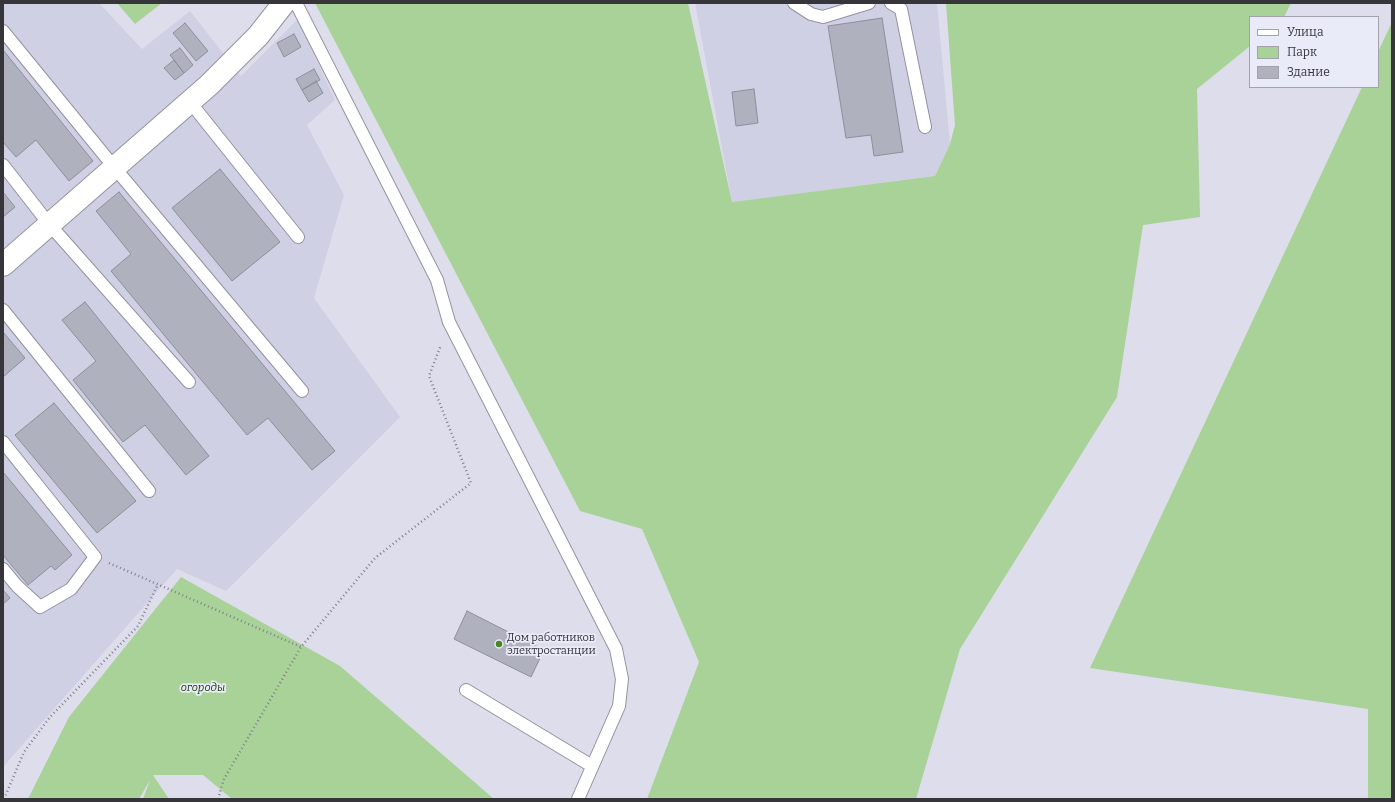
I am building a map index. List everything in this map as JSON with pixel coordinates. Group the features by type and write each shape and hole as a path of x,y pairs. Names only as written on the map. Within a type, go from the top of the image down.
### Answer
{"street":[{"path":"3,265 190,102 238,58 284,3"}],"lane":[{"path":"296,3 437,280 449,322 616,649 622,679 619,706 578,799"},
{"path":"794,3 811,14 823,17 869,3"},
{"path":"891,3 901,9 925,127"},
{"path":"3,31 114,167 302,391"},
{"path":"190,102 298,237"},
{"path":"3,165 49,224 189,382"},
{"path":"3,310 149,491"},
{"path":"3,442 95,557 72,589 40,607 17,586 3,569"},
{"path":"466,690 592,766"}],"path":[{"path":"218,799 224,779 301,647 375,558 471,482 429,376 449,322"},
{"path":"95,557 301,647"},
{"path":"4,799 24,752 50,717 138,626 158,584"}],"shaded area":[{"path":"3,3 99,3 142,49 190,11 241,76 298,19 335,100 307,125 344,195 314,298 400,417 226,591 177,569 3,767"},
{"path":"695,3 937,3 950,144 935,176 732,202"}],"green space":[{"path":"117,3 162,3 135,24"},
{"path":"315,3 688,3 732,202 935,176 950,144 955,125 946,3 1291,3 1284,16 1249,16 1249,47 1197,89 1200,217 1143,225 1117,397 960,649 916,799 647,799 699,662 642,529 580,511"},
{"path":"1392,22 1392,799 1368,799 1368,709 1090,668 1362,88 1379,88 1379,50"},
{"name":"огороды","path":"181,577 340,666 494,799 232,799 203,775 153,775 169,799 143,799 150,780 139,799 28,799 69,717"}],"building":[{"path":"882,18 903,152 874,156 871,135 846,138 828,26"},
{"path":"185,23 208,51 196,61 173,33"},
{"path":"294,34 301,47 284,57 277,43"},
{"path":"180,48 193,65 184,73 170,55"},
{"path":"3,50 93,161 69,181 36,140 16,157 3,142"},
{"path":"174,60 184,73 175,80 164,68"},
{"path":"314,69 320,80 302,90 296,79"},
{"path":"316,81 323,93 309,102 302,90"},
{"path":"754,89 758,123 736,126 732,92"},
{"path":"220,169 280,242 232,281 172,208"},
{"path":"3,192 15,207 3,217"},
{"path":"119,192 335,451 312,470 268,418 247,435 111,271 131,254 96,211"},
{"path":"85,302 209,456 186,475 145,425 123,442 73,380 96,361 62,320"},
{"path":"3,332 25,358 3,377"},
{"path":"54,403 136,501 97,533 15,435"},
{"path":"3,472 72,555 55,570 51,566 28,585 3,555"},
{"path":"3,590 10,598 3,604"},
{"name":"Дом работников электростанции","path":"467,611 544,650 531,677 454,639"}],"place":[{"name":"Дом работников электростанции","path":"499,644"}]}
